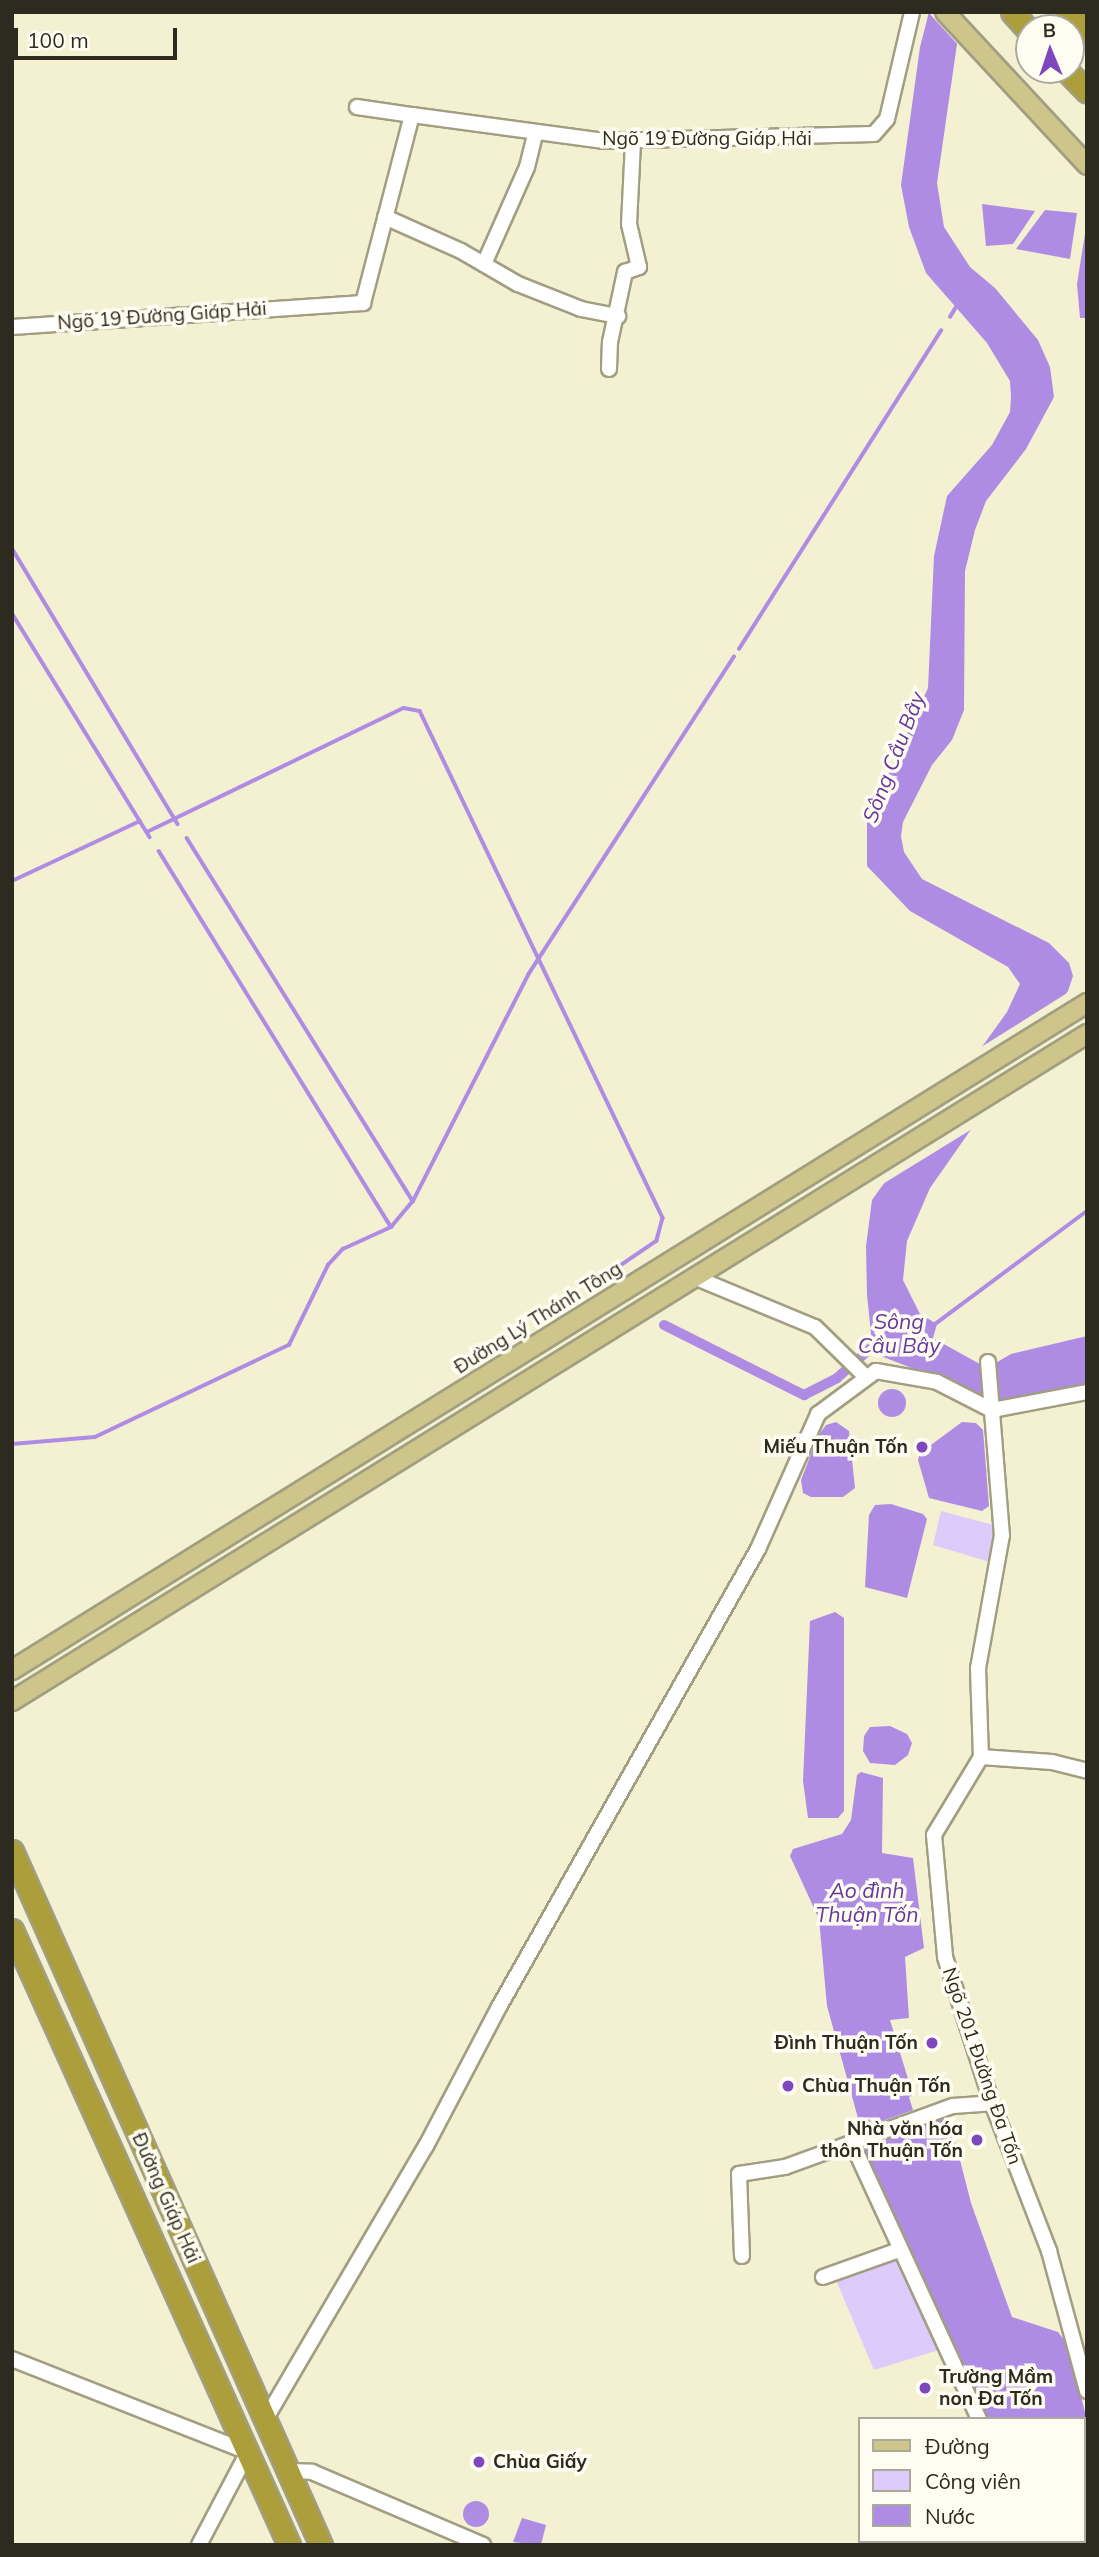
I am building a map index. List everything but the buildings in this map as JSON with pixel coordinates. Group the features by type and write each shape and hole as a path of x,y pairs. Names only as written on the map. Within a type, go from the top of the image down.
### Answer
{"highway":[{"path":"1068,12 1087,33"},
{"name":"Đường Giáp Hải","path":"12,1851 321,2545"},
{"name":"Đường Giáp Hải","path":"12,1930 289,2545"},
{"path":"248,2452 274,2440"},
{"path":"261,2483 288,2471"}],"main road":[{"path":"945,12 1087,165"},
{"name":"Đường Lý Thánh Tông","path":"12,1670 1087,1003"},
{"path":"12,1701 1087,1034"},
{"path":"654,1271 668,1294"}],"street":[{"name":"Ngõ 19 Đường Giáp Hải","path":"12,327 363,303 412,115 536,132 633,141 874,134 887,119 912,12"},
{"path":"357,107 412,115"},
{"path":"484,264 527,167 536,132"},
{"path":"610,369 610,342 618,316 625,272 639,267 629,224 633,141"},
{"path":"385,217 484,264 518,284 581,309 618,316"},
{"path":"694,1277 815,1327 862,1372"},
{"path":"988,1362 1002,1535 978,1668 981,1757 1052,1762 1087,1770"},
{"path":"265,2420 426,2146 499,2007 758,1549 818,1414 862,1372 914,1375 992,1407 1087,1392"},
{"name":"Ngõ 201 Đường Đa Tốn","path":"981,1757 934,1835 945,1957 992,2103 1049,2251 1087,2391"},
{"path":"742,2256 739,2174 785,2167 953,2106 992,2103"},
{"path":"852,2143 978,2417"},
{"path":"823,2277 899,2250"},
{"path":"12,2359 248,2452 199,2545"},
{"path":"288,2471 312,2472 483,2545"}],"green space":[{"path":"941,1511 997,1526 990,1562 933,1545"},
{"path":"894,2257 942,2349 874,2370 836,2280"}],"water":[{"name":"Sông Cầu Bây","path":"929,12 958,37 937,183 944,227 970,267 995,288 1038,340 1050,367 1054,397 1026,449 986,501 975,530 965,571 964,710 952,740 932,765 903,822 901,836 904,852 922,879 1049,943 1069,963 1073,976 1068,991 930,1188 907,1241 903,1280 920,1314 937,1324 933,1338 987,1368 1011,1354 1087,1336 1087,1385 999,1402 873,1353 867,1295 866,1246 872,1200 1007,1012 1020,984 1008,967 910,911 867,866 867,821 928,688 934,556 947,496 992,445 1010,412 1010,381 987,343 926,273 909,227 901,185 920,47"},
{"path":"982,204 1035,211 1013,244 986,246"},
{"path":"1045,210 1077,213 1070,259 1016,249"},
{"path":"1087,221 1087,318 1080,318 1077,284"},
{"path":"892,1389 902,1393 906,1403 902,1413 892,1417 882,1413 878,1403 882,1393"},
{"path":"836,1422 849,1431 855,1488 843,1497 811,1497 803,1493 801,1480 818,1436 826,1425"},
{"path":"962,1422 976,1423 983,1430 989,1506 982,1511 929,1498 918,1460 920,1453"},
{"path":"891,1504 923,1514 927,1519 907,1598 865,1587 869,1515 875,1505"},
{"path":"835,1612 844,1618 844,1811 838,1818 808,1818 803,1781 810,1621"},
{"path":"890,1726 907,1734 912,1743 908,1755 895,1765 870,1763 863,1751 864,1736 870,1727"},
{"name":"Ao đình Thuận Tốn","path":"861,1772 883,1778 882,1853 913,1858 924,1948 905,1957 909,2018 890,2020 913,2095 909,2097 913,2110 861,2129 827,2006 819,1919 790,1856 793,1849 842,1834 851,1820 857,1775"},
{"path":"948,2113 971,2203 1012,2317 1058,2332 1068,2345 1087,2420 1085,2417 985,2417 862,2146"},
{"path":"476,2501 485,2505 489,2514 485,2523 476,2527 467,2523 463,2514 467,2505"},
{"path":"1085,2513 1087,2545 1043,2543 1085,2543"},
{"path":"522,2518 546,2525 541,2545 513,2542"}],"pier":[{"path":"928,12 963,14 958,28 961,48"},
{"path":"1072,990 977,1126 873,1190 970,1054"}],"waterway":[{"path":"950,317 956,307"},
{"path":"739,649 941,331"},
{"path":"12,548 178,824"},
{"path":"12,613 150,837"},
{"path":"12,1444 95,1437 289,1345 328,1265 343,1249 391,1227 413,1201 528,975 734,657"},
{"path":"147,832 404,708 420,711 663,1218 657,1241 588,1288"},
{"path":"12,881 140,821"},
{"path":"187,838 413,1201"},
{"path":"159,851 391,1227"},
{"path":"934,1325 1087,1211"},
{"path":"664,1325 804,1395 837,1378 881,1339"}],"place":[{"name":"Miếu Thuận Tốn","path":"922,1447"},
{"name":"Đình Thuận Tốn","path":"932,2043"},
{"name":"Chùa Thuận Tốn","path":"788,2086"},
{"name":"Nhà văn hóa thôn Thuận Tốn","path":"977,2140"},
{"name":"Trường Mầm non Đa Tốn","path":"925,2388"},
{"name":"Chùa Giấy","path":"479,2462"}]}
